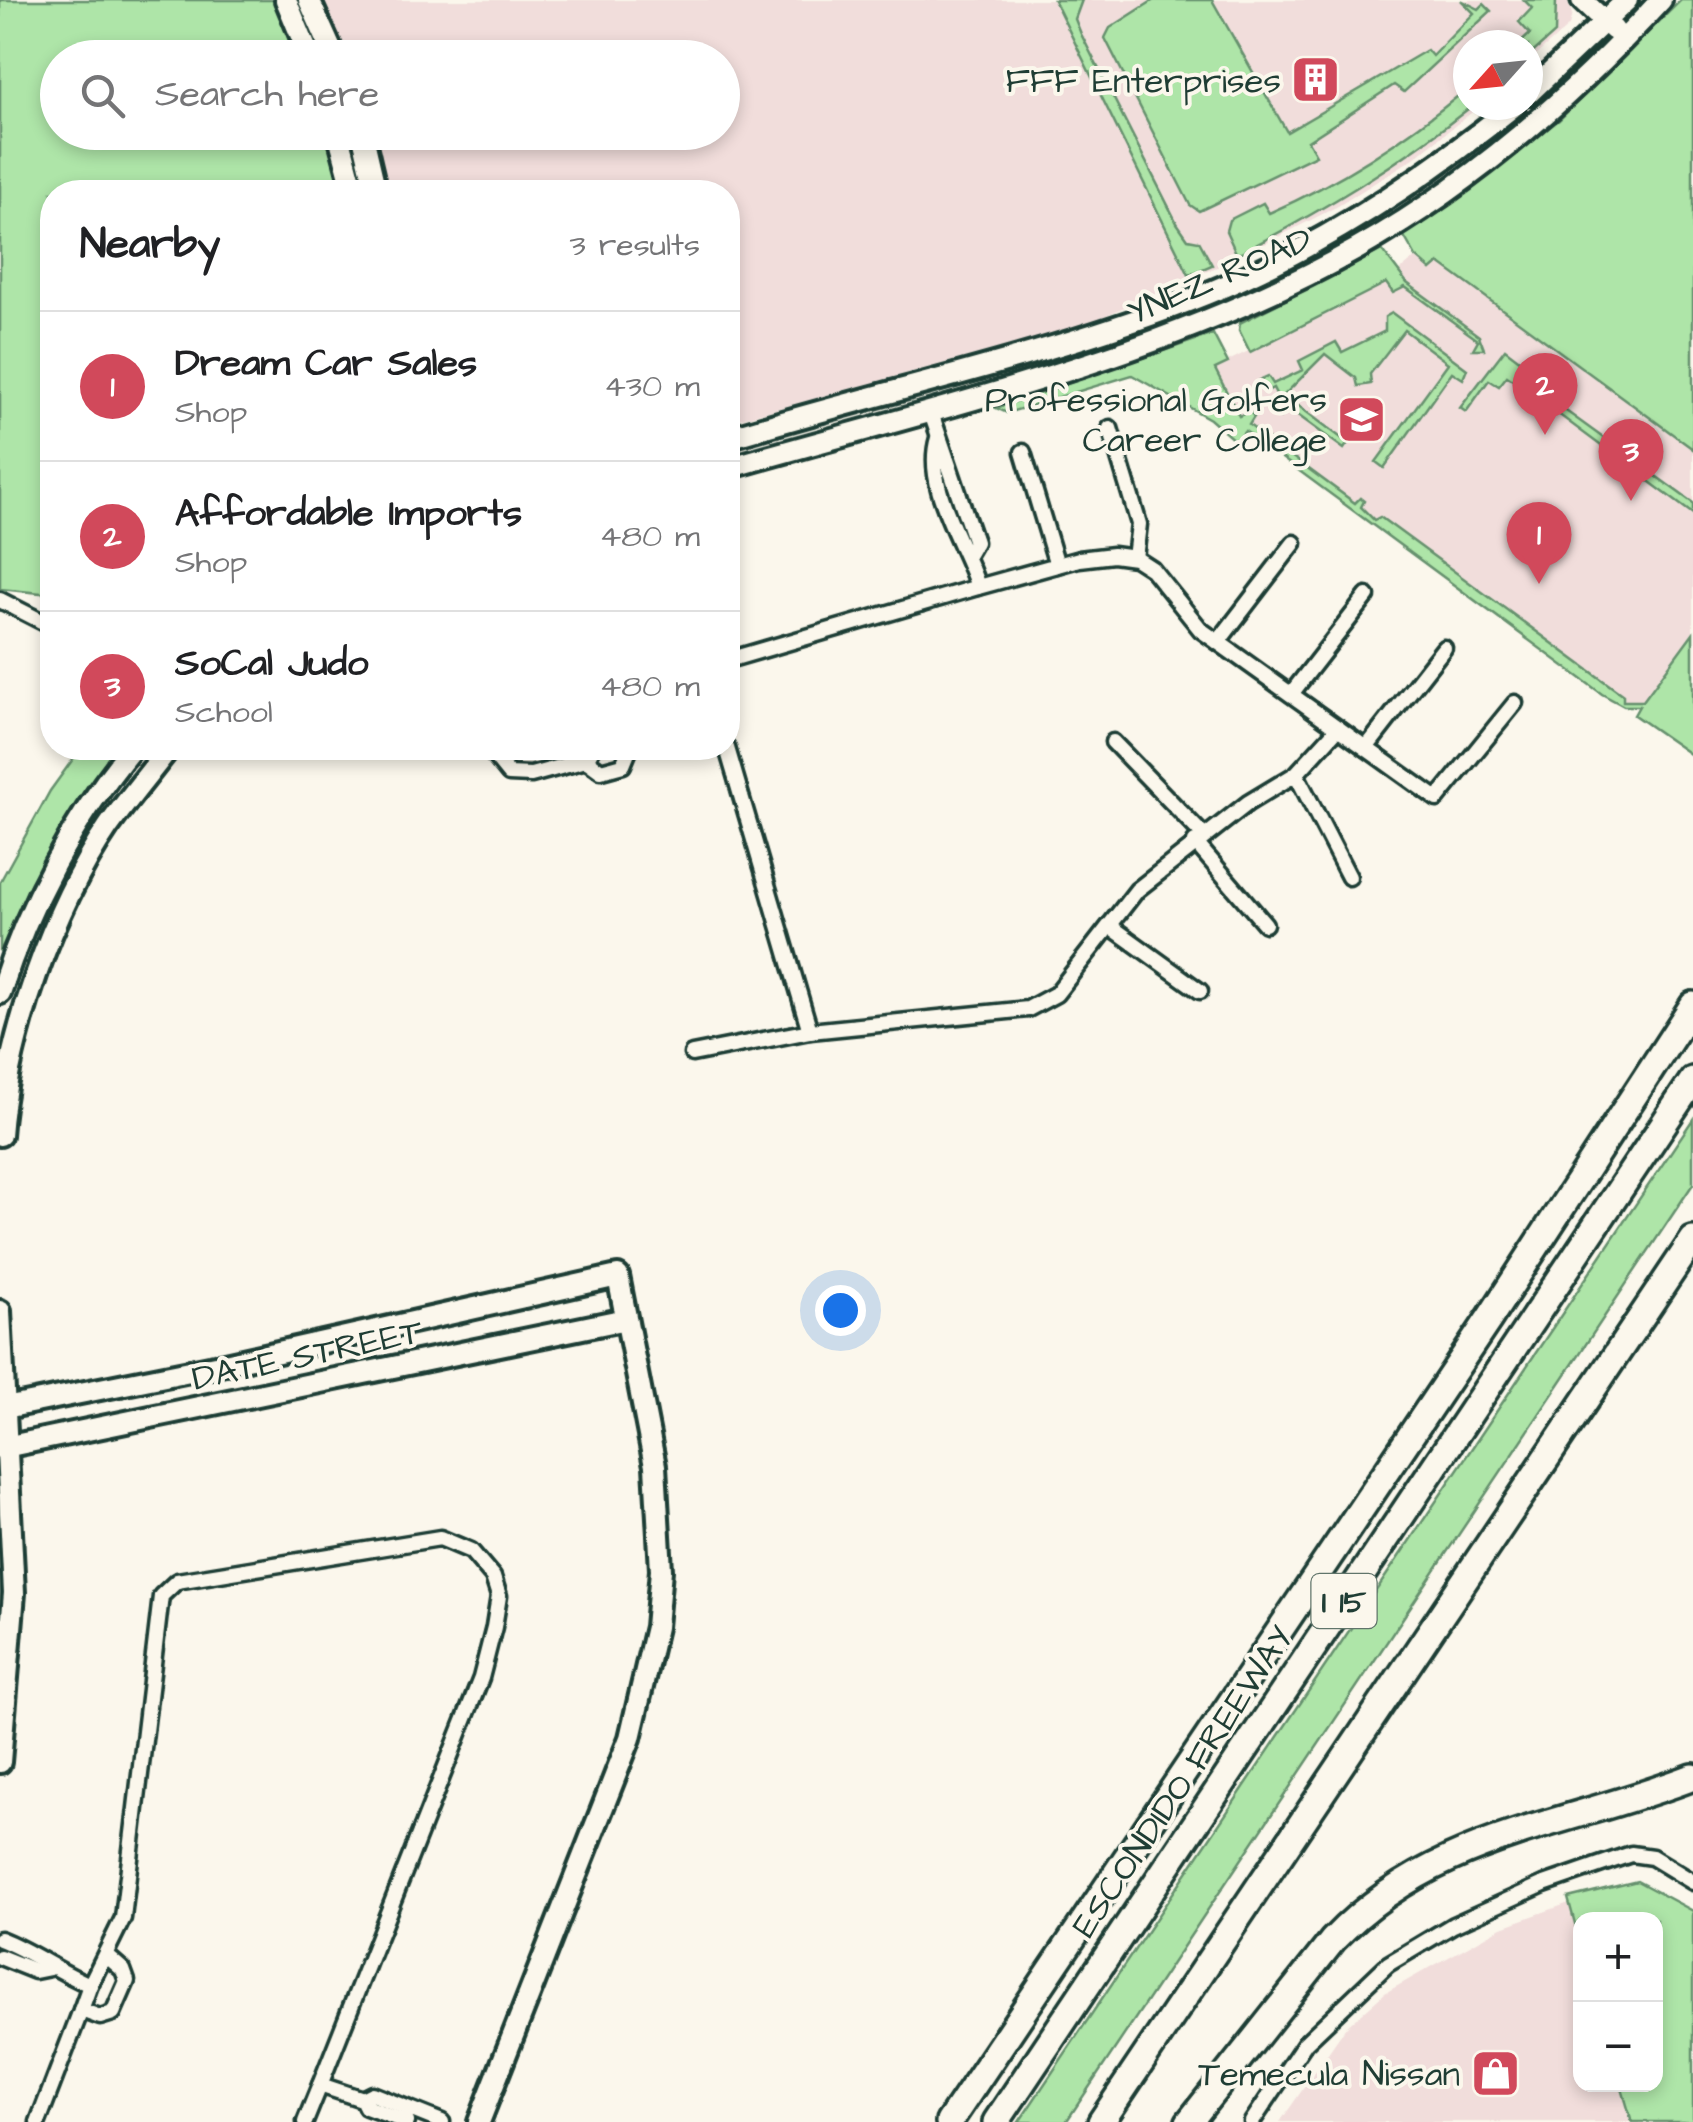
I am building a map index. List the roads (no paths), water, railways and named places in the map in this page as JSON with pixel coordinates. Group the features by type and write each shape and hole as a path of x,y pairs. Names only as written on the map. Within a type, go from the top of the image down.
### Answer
{"highway":[{"path":"948,2122 1490,1319 1693,1005"},
{"name":"ESCONDIDO FREEWAY","path":"996,2122 1693,1080"},
{"name":"I 15","path":"1101,2122 1693,1240"},
{"path":"1188,2122 1332,1940 1357,1914 1407,1878 1486,1841 1693,1777"}],"main road":[{"path":"286,0 303,40"},
{"path":"309,0 327,40"},
{"path":"1582,0 1615,8 1631,33"},
{"name":"YNEZ ROAD","path":"740,465 1169,336 1248,303 1358,248 1489,159 1561,101 1661,0"},
{"path":"1543,79 1615,8"},
{"name":"YNEZ ROAD","path":"740,435 1109,328 1239,279 1398,192 1494,120"},
{"path":"343,150 351,180"},
{"path":"366,150 373,180"},
{"path":"930,410 934,392 998,372 1008,358"},
{"path":"0,993 36,903 70,838 124,760"},
{"path":"0,1135 21,1017 60,919 106,830 159,760"},
{"name":"DATE STREET","path":"3,1409 618,1276 626,1319 4,1448"},
{"path":"0,1311 14,1593 0,1762"},
{"path":"479,2122 604,1809 647,1678 661,1570 659,1516 655,1466 626,1319"}],"street":[{"path":"930,410 970,525 974,542 968,554"},
{"path":"1110,428 1139,524 1135,558"},
{"path":"938,438 934,453 943,495 958,546 968,554 978,587"},
{"path":"1023,452 1057,565"},
{"path":"943,495 960,490"},
{"path":"953,530 970,525"},
{"path":"1218,642 1294,543"},
{"path":"740,656 1057,565 1113,555 1135,558 1152,570 1175,601 1218,642 1437,800 1515,703"},
{"path":"1291,694 1367,596"},
{"path":"0,600 40,620"},
{"path":"1366,748 1444,648"},
{"path":"692,1054 810,1031 1028,1008 1056,994 1137,890 1200,839 1296,774 1338,728"},
{"path":"1113,742 1200,839 1265,924"},
{"path":"498,760 509,774 531,775 572,760"},
{"path":"593,760 601,771 622,765 624,760"},
{"path":"731,760 810,1031"},
{"path":"1296,774 1348,877"},
{"path":"1110,926 1200,991"},
{"path":"38,2122 90,1985 124,1918 162,1596 167,1587 177,1581 440,1538 456,1541 483,1562 499,1596 482,1678 305,2122"},
{"path":"1252,2122 1305,2043 1388,1964 1453,1925 1544,1884 1631,1854 1652,1857 1693,1882"},
{"path":"0,1939 40,1955 50,1968 90,1985"},
{"path":"81,2010 100,2016 113,2013 119,2003 126,1981 123,1970 107,1956"},
{"path":"0,1958 35,1970 50,1968"},
{"path":"320,2085 362,2098 372,2094 442,2122"},
{"path":"362,2098 366,2107 407,2122"}],"place":[{"name":"FFF Enterprises","path":"1316,80"},
{"name":"Professional Golfers Career College","path":"1362,419"},
{"name":"Affordable Imports","path":"1545,435"},
{"name":"SoCal Judo","path":"1631,501"},
{"name":"Dream Car Sales","path":"1539,584"},
{"name":"Temecula Nissan","path":"1495,2073"}]}
